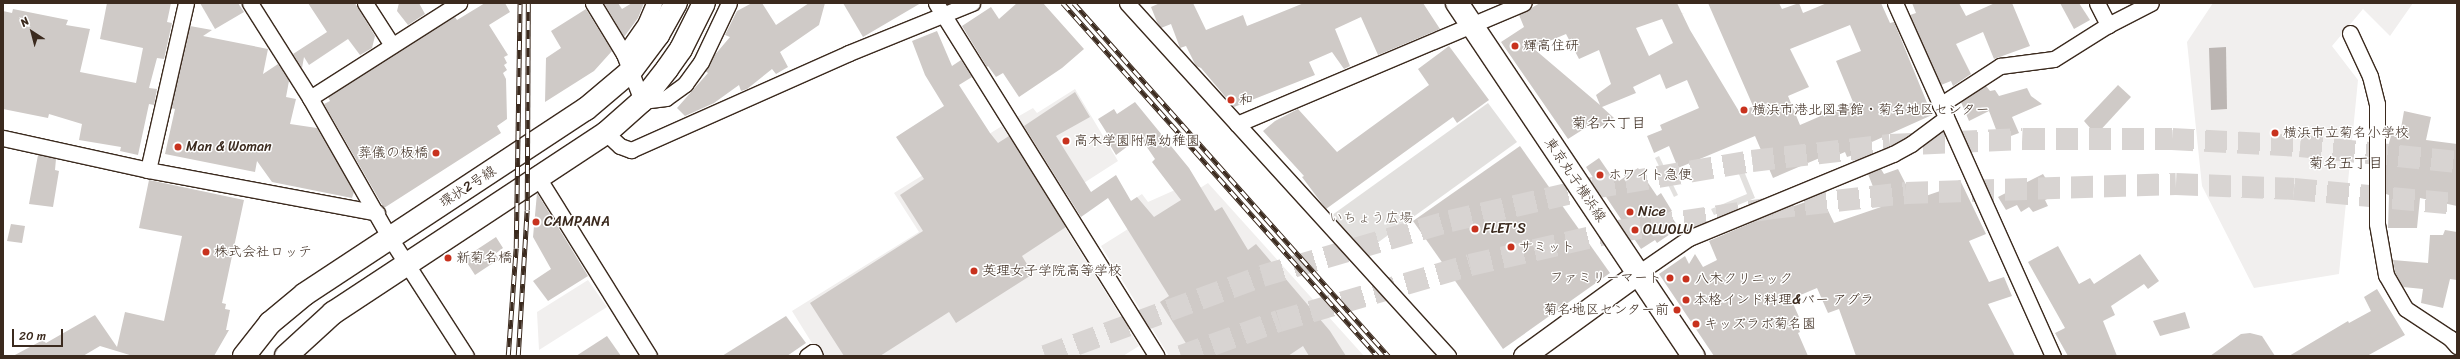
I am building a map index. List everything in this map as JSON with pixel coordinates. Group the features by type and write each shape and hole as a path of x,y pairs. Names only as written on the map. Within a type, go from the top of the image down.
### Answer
{"main road":[{"name":"環状2号線","path":"244,356 270,323 305,294 586,109 628,63 658,35 676,3"},
{"path":"286,356 333,313 539,179 606,133 642,101 681,49 704,3"},
{"name":"東京丸子横浜線","path":"1457,3 1693,356"}],"street":[{"path":"148,170 186,3"},
{"path":"250,3 310,98 378,213 390,238 466,356"},
{"path":"365,3 392,46"},
{"path":"310,98 459,3"},
{"path":"593,3 628,63 642,101 666,98 685,84 701,62 729,3"},
{"path":"628,63 654,3"},
{"path":"606,133 620,146 631,150 849,53 940,9 972,3"},
{"path":"1127,3 1448,356"},
{"path":"1237,124 1524,3"},
{"path":"1895,3 2053,356"},
{"path":"2097,3 2108,25"},
{"path":"1524,356 1689,238 1893,154 1911,144 1943,111 2000,66 2054,59 2108,25 2151,3"},
{"path":"940,9 1157,356"},
{"path":"2350,33 2370,76 2377,104 2377,224 2386,275 2406,309 2450,338 2457,346"},
{"path":"3,138 148,170 378,213"},
{"path":"539,179 649,356"},
{"path":"807,356 813,352 815,356"}],"shaded area":[{"name":"横浜市立菊名小学校","path":"2213,3 2413,3 2390,36 2363,9 2332,46 2358,80 2339,274 2254,288 2202,186 2187,42"},
{"path":"2226,47 2227,109 2211,110 2209,48"},
{"name":"高木学園附属幼稚園","path":"1075,89 1118,161 1062,197 1012,120 1033,108 1037,113"},
{"name":"英理女子学院高等学校","path":"1002,126 1139,346 1123,356 820,356 792,311 919,232 894,193"},
{"path":"1208,183 1364,356 1169,356 1101,246 1128,229 1117,210 1142,194 1148,202 1184,186 1189,195"},
{"path":"588,280 607,307 539,350 537,312"}],"green space":[{"name":"いちょう広場","path":"1488,103 1517,142 1362,254 1328,218"},
{"path":"1659,156 1678,195 1674,197 1655,158"},
{"path":"1739,159 1755,198 1714,215 1711,209 1747,194 1734,162"}],"building":[{"path":"107,3 171,3 167,22 172,23 164,59 157,58 149,88 157,89 154,105 149,104 138,155 120,151 121,147 79,140 82,124 49,114 48,118 3,109 3,11 12,13 13,9 68,20 66,25 90,29 80,72 136,83 143,48 100,39"},
{"path":"200,3 238,3 244,12 215,29"},
{"path":"308,3 355,3 375,36 372,48 360,55 348,39 309,65 304,57 302,68 293,54 327,32"},
{"path":"399,3 419,3 425,14 408,25 397,11"},
{"path":"485,3 505,3 510,12 489,25 508,55 504,57 507,63 504,65 507,70 503,73 506,79 507,119 497,126 501,133 384,208 324,104 330,101 328,97 438,27 455,17 457,20"},
{"path":"604,3 618,3 622,9 632,3 644,3 638,18 624,37"},
{"path":"752,3 762,3 776,25 809,3 825,3 819,25 780,52 788,67 776,74 772,69 747,89 741,91 739,85 714,103 685,116 677,108 708,73 705,71 713,57 730,37 725,35 737,11"},
{"path":"843,3 921,3 863,37"},
{"path":"1017,3 1043,3 1084,49 1062,68 1019,97 1003,73 996,77 988,66 987,67 962,26 991,7 999,19"},
{"path":"1160,3 1193,3 1206,30 1243,15 1247,26 1304,3 1423,3 1440,29 1378,55 1361,17 1335,29 1350,66 1344,69 1332,52 1309,62 1315,75 1234,107 1201,68 1196,66 1186,46 1180,48 1171,24 1161,28 1151,7"},
{"path":"1540,3 1677,3 1690,30 1740,113 1753,106 1708,3 1779,3 1782,9 1799,3 1803,13 1827,3 1881,3 1890,23 1894,22 1932,115 1863,146 1866,151 1847,157 1845,152 1824,161 1822,157 1773,178 1755,136 1678,168 1669,146 1654,153 1647,136 1662,130 1660,125 1699,108 1687,80 1666,89 1660,74 1633,87 1636,93 1602,107 1614,118 1600,127 1592,128 1590,125 1568,139 1501,42 1524,27 1519,15","holes":["1662,19 1673,43 1649,56 1636,28","1850,25 1861,51 1836,61 1853,102 1800,125 1788,96 1809,87 1790,49","1566,34 1579,59 1599,50 1611,84 1596,95 1600,105 1533,48"]},
{"path":"1912,3 1959,3 1966,16 1995,3 2012,3 2030,46 1994,59 1983,32 1956,44 1971,74 1953,86 1951,81 1941,85 1910,15 1916,13"},
{"path":"2060,3 2079,3 2090,20 2074,29"},
{"path":"586,9 612,51 594,71 545,102 546,58 561,48 551,31"},
{"path":"190,26 212,30 203,36 268,49 263,74 278,64 289,81 286,97 296,99 290,124 317,128 354,192 352,198 272,182 257,161 255,172 165,154 175,109 171,108"},
{"name":"英理女子学院高等学校","path":"937,31 952,66 961,60 972,77 959,85 990,133 998,143 1009,136 1066,227 1022,256 1033,274 956,323 949,312 880,356 844,356 810,303 923,231 900,195 924,179 896,137 944,106 925,75 912,41"},
{"path":"1449,46 1489,100 1457,123 1453,117 1326,209 1302,177 1304,176 1263,131 1275,121 1298,109 1337,152 1429,85 1418,69"},
{"path":"2118,85 2131,97 2096,135 2084,121"},
{"path":"1986,86 1990,91 1995,90 1999,96 2027,88 2031,96 2042,104 2012,117 2019,133 2000,140 1989,111 1969,121 1961,102"},
{"path":"1075,92 1090,117 1056,136 1091,192 1116,175 1131,201 1137,197 1154,217 1181,200 1152,162 1155,159 1140,137 1116,155 1107,140 1110,138 1098,119 1114,109 1117,114 1135,102 1189,168 1215,211 1222,207 1248,250 1256,244 1330,331 1346,356 1309,356 1303,346 1288,356 1194,356 1160,302 1169,296 1108,198 1081,217 1024,126"},
{"path":"2404,111 2431,117 2426,140 2457,144 2457,206 2420,198 2417,228 2388,228 2389,195 2386,194 2386,154 2392,132 2400,134"},
{"name":"サミット","path":"1520,146 1610,273 1503,349 1413,221"},
{"path":"38,155 56,159 55,170 59,171 53,207 29,204"},
{"path":"1599,158 1610,174 1613,172 1619,181 1638,168 1657,196 1661,193 1672,211 1669,213 1679,228 1657,243 1655,240 1641,249 1586,167"},
{"path":"1881,169 1884,174 1898,169 1914,200 1943,190 1942,187 1960,180 1986,234 1969,241 1989,282 2004,277 2012,296 1988,304 2015,356 1856,356 1839,309 1828,313 1817,288 1791,299 1799,317 1795,319 1800,332 1798,333 1808,356 1714,356 1659,274 1685,256 1689,264 1695,254 1703,267 1717,260 1709,241 1772,214 1817,198 1820,201 1823,200 1834,223 1881,207 1868,174"},
{"path":"2043,174 2056,195 2045,200 2048,206 2033,212 2029,207 2021,212 2017,205 2006,210 1998,197"},
{"path":"149,180 244,200 222,303 226,304 225,309 230,310 226,330 229,330 214,356 133,356 100,346 83,356 13,356 43,340 46,343 95,315 117,347 125,312 164,321 182,236 139,228"},
{"path":"537,193 588,276 548,301 533,281 551,269 533,237"},
{"path":"11,224 25,226 22,243 7,241"},
{"path":"2445,230 2457,232 2457,280 2450,279 2443,308 2421,303 2423,289 2403,287 2395,272 2393,260 2428,263 2430,235 2443,235"},
{"path":"496,237 503,248 495,254 499,259 475,275 464,258"},
{"path":"2058,246 2079,284 2090,278 2094,284 2140,254 2159,281 2148,289 2144,284 2111,306 2115,315 2103,321 2117,356 2068,356 2055,333 2065,328 2028,262"},
{"path":"2377,289 2405,335 2367,356 2289,356 2348,321 2349,323 2371,311 2364,297"},
{"path":"2185,312 2190,328 2160,336 2153,321"},
{"path":"786,316 806,343 787,356 722,356"},
{"path":"2250,333 2262,336 2275,356 2210,356 2241,334"},
{"path":"607,336 621,356 576,356"}],"tunnel":[{"path":"1045,356 1262,276 1450,221 1593,188 1752,161 1890,145 2023,139 2172,139 2300,146 2457,162"},
{"path":"1181,356 1279,321 1470,265 1619,231 1772,208 1906,193 2176,184 2294,189 2457,204"}],"railway":[{"path":"508,356 516,248 520,3"},
{"path":"518,356 527,210 528,3"},
{"path":"1063,3 1378,356"},
{"path":"1074,3 1389,356"}],"place":[{"name":"輝高住研","path":"1515,46"},
{"name":"和","path":"1231,100"},
{"name":"横浜市港北図書館・菊名地区センター","path":"1744,110"},
{"name":"横浜市立菊名小学校","path":"2275,133"},
{"name":"高木学園附属幼稚園","path":"1066,141"},
{"name":"Man & Woman","path":"178,147"},
{"name":"葬儀の板橋","path":"436,153"},
{"name":"ホワイト急便","path":"1600,175"},
{"name":"Nice","path":"1630,212"},
{"name":"CAMPANA","path":"536,222"},
{"name":"FLET'S","path":"1475,229"},
{"name":"OLUOLU","path":"1635,230"},
{"name":"サミット","path":"1511,247"},
{"name":"株式会社ロッテ","path":"206,252"},
{"name":"新菊名橋","path":"448,258"},
{"name":"英理女子学院高等学校","path":"974,271"},
{"name":"ファミリーマート","path":"1670,278"},
{"name":"八木クリニック","path":"1686,279"},
{"name":"本格インド料理&バー アグラ","path":"1686,300"},
{"name":"菊名地区センター前","path":"1677,310"},
{"name":"キッズラボ菊名園","path":"1696,324"}],"district":[{"name":"菊名六丁目","path":"1609,124"},
{"name":"菊名五丁目","path":"2346,164"}]}
